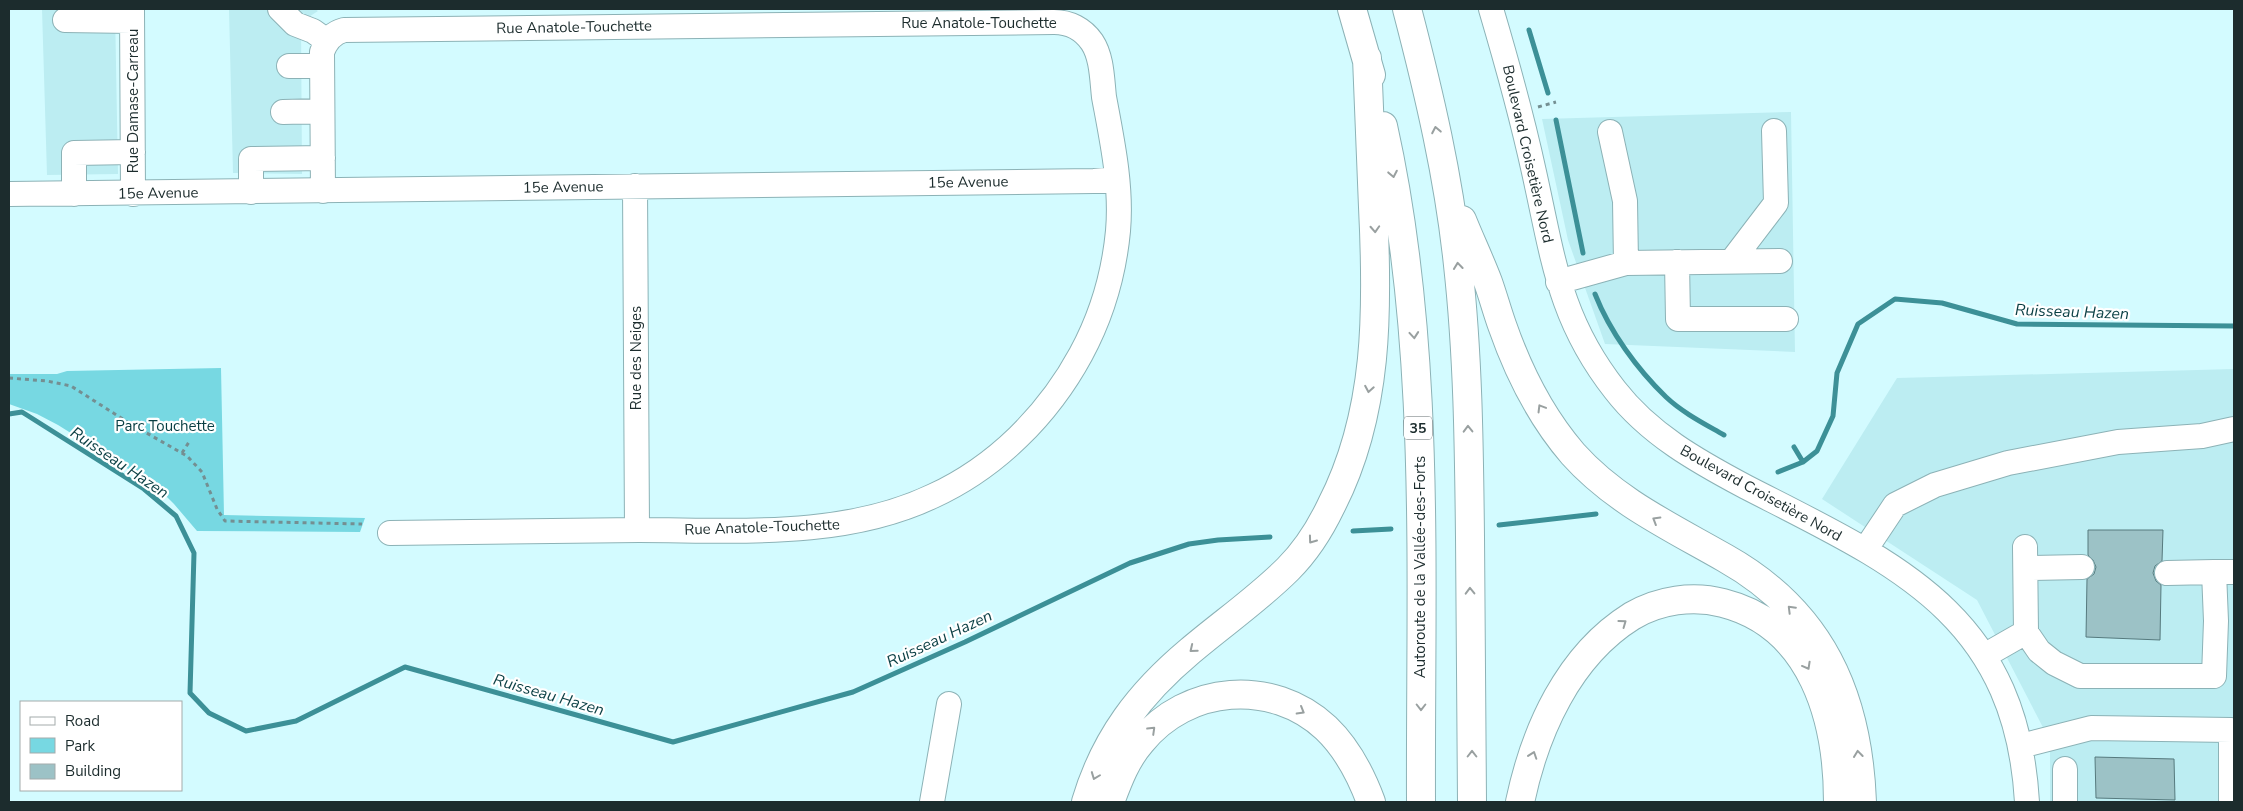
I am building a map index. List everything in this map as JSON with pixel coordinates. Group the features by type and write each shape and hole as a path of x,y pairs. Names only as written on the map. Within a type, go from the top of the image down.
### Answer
{"highway":[{"name":"Autoroute de la Vallée-des-Forts","path":"1352,9 1366,58 1396,192 1405,248 1414,339 1419,474 1421,802"},
{"path":"1407,9 1434,116 1458,263 1466,366 1472,802"},
{"path":"1086,802 1095,775 1110,741 1140,700 1190,650 1243,610 1290,567 1316,535 1345,477 1368,394 1376,316 1376,271 1366,58"},
{"path":"1444,178 1489,284 1502,326 1525,379 1542,411 1573,453 1598,479 1627,502 1753,575 1794,612 1815,638 1832,668 1851,719 1858,750 1862,802"},
{"path":"1520,802 1528,770 1545,722 1566,683 1592,650 1611,632 1643,611 1664,603 1698,599 1733,605 1754,614 1784,636 1800,655 1819,692 1832,732 1837,770 1838,802"},
{"path":"1110,802 1120,776 1134,752 1156,726 1190,704 1214,696 1235,694 1258,695 1284,702 1318,721 1343,747 1356,768 1370,802"}],"street":[{"path":"280,9 295,24 313,31 327,41 322,52 323,191"},
{"name":"Boulevard Croisetière Nord","path":"1491,9 1529,148 1558,282 1574,325 1599,368 1618,394 1657,432 1702,464 1865,550 1905,575 1943,606 1965,630 1984,656 2006,700 2021,746 2027,802"},
{"path":"65,20 132,15"},
{"name":"Rue Damase-Carreau","path":"132,15 133,194"},
{"name":"Rue Anatole-Touchette","path":"327,41 339,31 349,29 1060,22 1072,25 1083,32 1092,42 1097,53 1116,179 1119,218 1114,260 1106,291 1088,338 1063,384 1040,414 1012,442 984,466 957,484 930,498 885,515 843,525 787,528 390,533"},
{"path":"289,66 322,66"},
{"path":"283,112 322,111"},
{"path":"1731,262 1776,203 1774,131"},
{"path":"1610,132 1625,201 1626,263"},
{"path":"74,194 74,153 133,152"},
{"path":"262,192 251,159 323,158"},
{"name":"15e Avenue","path":"9,194 133,194 1116,179"},
{"name":"Rue des Neiges","path":"635,186 637,530"},
{"path":"1558,282 1626,263 1780,261"},
{"path":"1677,262 1678,319 1786,318"},
{"path":"1865,550 1895,505 1935,485 2008,463 2118,442 2202,436 2234,429"},
{"path":"2082,567 2026,557 2026,632 2038,651 2054,663 2080,676 2214,676 2216,621 2224,572 2167,573"},
{"path":"1984,656 2026,632"},
{"path":"932,802 950,704"},
{"path":"2021,746 2091,728 2231,730 2231,802"},
{"path":"2065,769 2065,802"}],"path":[{"path":"9,378 47,381 71,386 173,446 194,462 202,472 217,509 225,521 362,524"},
{"path":"182,453 188,442"}],"shaded area":[{"path":"42,9 115,9 118,174 47,175"},
{"path":"229,9 315,9 318,11 301,22 302,174 233,173"},
{"path":"1791,112 1795,352 1605,344 1568,240 1542,119"},
{"path":"2234,369 2234,802 2050,802 2050,741 1977,600 1822,499 1897,378"}],"green space":[{"name":"Parc Touchette","path":"221,368 224,515 365,518 360,532 197,531 157,487 58,425 37,414 9,404 9,374"}],"building":[{"path":"2088,530 2163,530 2162,561 2155,566 2153,573 2156,581 2161,585 2160,640 2086,637 2087,579 2094,574 2096,567 2088,555"},
{"path":"2095,757 2174,759 2175,800 2096,798"}],"waterway":[{"path":"1529,30 1548,93"},
{"path":"1556,120 1583,253"},
{"path":"1595,294 1616,336 1655,386 1666,397 1694,418 1724,435"},
{"name":"Ruisseau Hazen","path":"1778,472 1803,462 1817,451 1833,416 1837,373 1858,324 1895,299 1942,303 2017,324 2234,326"},
{"name":"Ruisseau Hazen","path":"9,414 22,412 144,489 176,516 194,553 190,693 209,713 246,731 296,721 405,667 673,742 853,692 965,642 1130,563 1189,544 1270,537"},
{"path":"1794,447 1803,462"},
{"name":"Ruisseau Hazen","path":"1499,525 1596,514"},
{"name":"Ruisseau Hazen","path":"1353,531 1391,529"}]}
